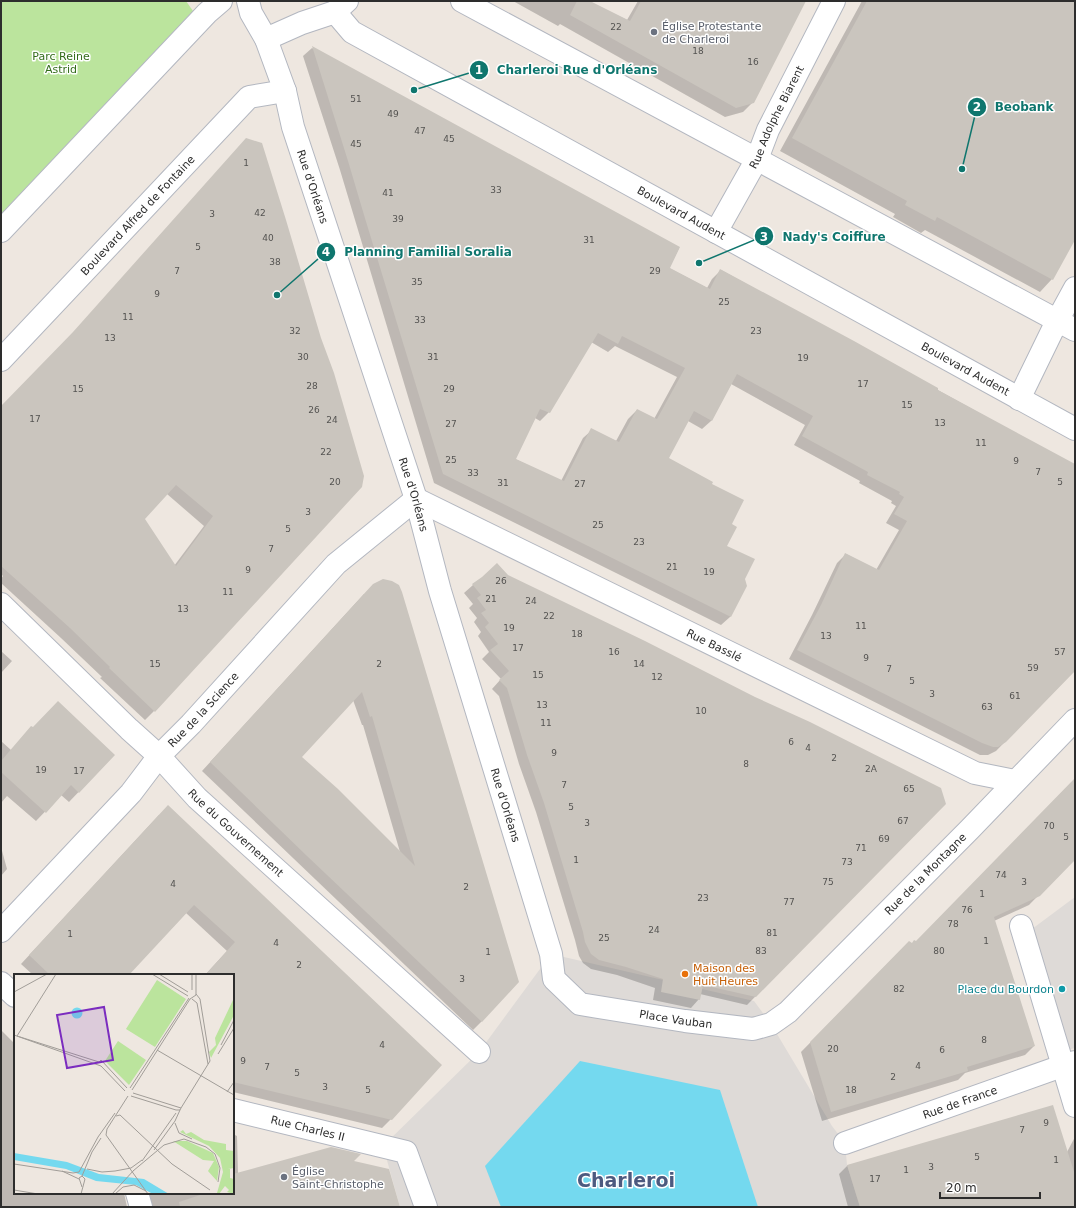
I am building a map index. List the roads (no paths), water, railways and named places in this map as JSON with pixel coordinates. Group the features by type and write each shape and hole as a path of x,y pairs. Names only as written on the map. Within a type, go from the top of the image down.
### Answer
{"street":[{"path":"1,231 207,13 221,1"},
{"path":"248,1 251,13 266,39"},
{"path":"462,1 1066,325"},
{"name":"Rue Adolphe Biarent","path":"716,232 757,159 768,130 834,1"},
{"name":"Boulevard Audent","path":"266,39 341,6 352,32 1075,429"},
{"name":"Rue d'Orléans","path":"266,39 285,91 296,134 416,499 440,591 551,954 554,979 580,1004"},
{"name":"Boulevard Alfred de Fontaine","path":"1,360 249,97 285,91"},
{"path":"1019,399 1066,325 1075,288"},
{"name":"Rue de la Science","path":"1,931 131,793 159,756 191,724 336,564 416,499"},
{"name":"Rue Basslé","path":"416,499 975,773 1015,781"},
{"name":"Rue du Gouvernement","path":"1,604 128,729 159,756 197,798 479,1052"},
{"name":"Rue de la Montagne","path":"771,1024 788,1012 970,829 1075,720"},
{"path":"1021,926 1068,1064 1075,1106"},
{"path":"1,983 14,995"},
{"name":"Place Vauban","path":"580,1004 685,1021 753,1029 771,1024"},
{"name":"Rue de France","path":"845,1143 1068,1064"},
{"name":"Rue Charles II","path":"234,1110 406,1152 426,1207"},
{"path":"137,1194 141,1207"}],"water":[{"path":"580,1061 720,1090 758,1207 501,1207 485,1166"}],"place":[{"name":"Église Protestante de Charleroi","path":"654,32"},
{"name":"Charleroi Rue d'Orléans","path":"414,90"},
{"name":"Beobank","path":"962,169"},
{"name":"Nady's Coiffure","path":"699,263"},
{"name":"Planning Familial Soralia","path":"277,295"},
{"name":"Maison des Huit Heures","path":"685,974"},
{"name":"Place du Bourdon","path":"1062,989"},
{"name":"Église Saint-Christophe","path":"284,1177"}],"district":[{"name":"Charleroi","path":"626,1180"}],"park label":[{"name":"Parc Reine Astrid","path":"61,62"}]}
